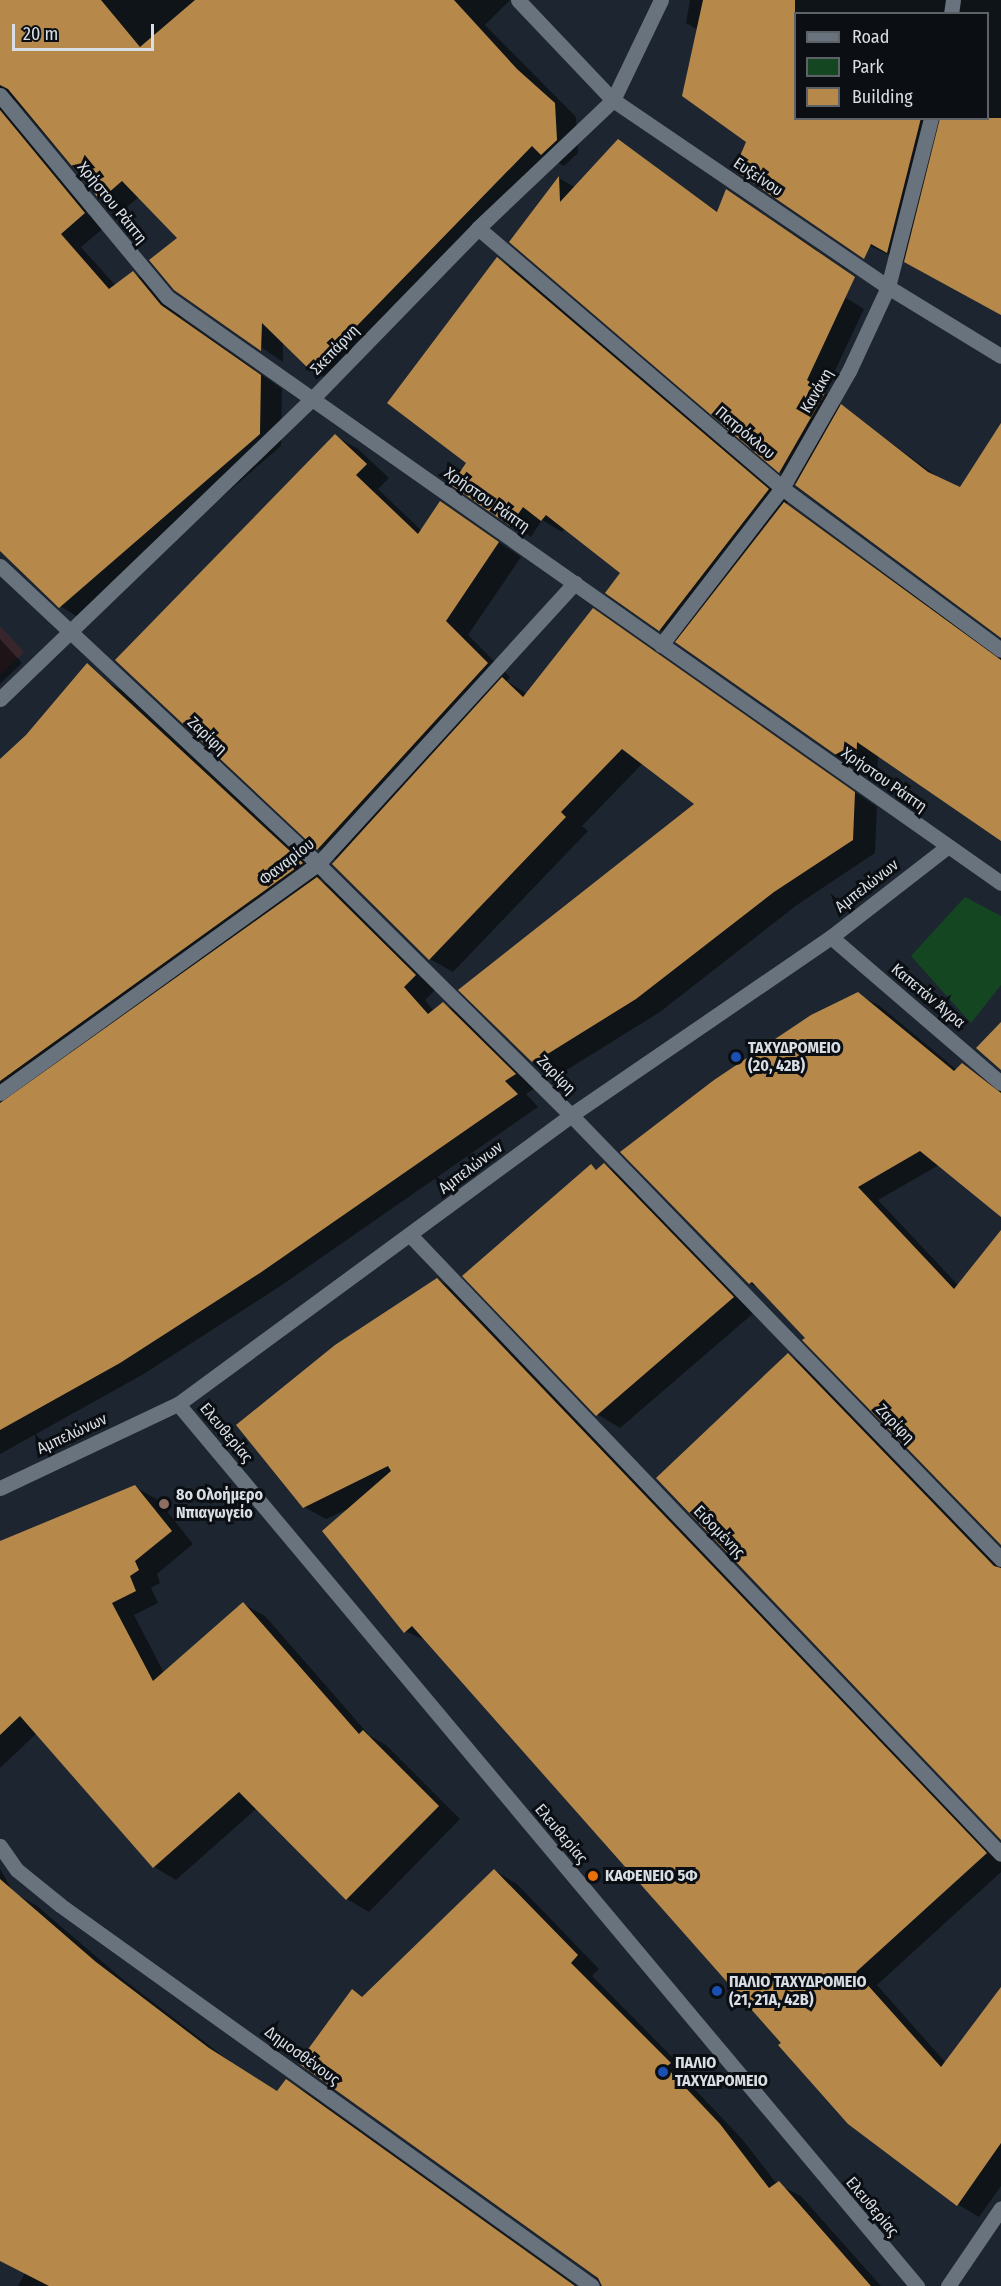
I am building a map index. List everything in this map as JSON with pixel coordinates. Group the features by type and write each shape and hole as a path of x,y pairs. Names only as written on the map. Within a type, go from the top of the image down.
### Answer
{"street":[{"name":"Ευξείνου","path":"518,0 613,100 888,287 1001,356"},
{"name":"Σκεπάρνη","path":"0,699 311,400 478,228 613,100 661,0"},
{"name":"Χρήστου Ράπτη","path":"0,94 167,297 947,847 997,877"},
{"name":"Κανάκη","path":"661,645 782,488 849,371 888,287 930,120"},
{"name":"Πατρόκλου","path":"478,228 782,488 1001,650"},
{"name":"Ζαρίφη","path":"0,566 318,864 571,1115 1001,1559"},
{"name":"Φαναρίου","path":"0,1093 318,864 575,583"},
{"name":"Αμπελώνων","path":"0,1488 178,1404 411,1236 571,1115 831,938 947,847"},
{"name":"Καπετάν Άγρα","path":"831,938 1001,1083"},
{"name":"Ειδομένης","path":"411,1236 1001,1854"},
{"name":"Ελευθερίας","path":"178,1404 917,2286"},
{"name":"Δημοσθένους","path":"0,1846 17,1870 60,1905 592,2286"},
{"path":"948,2286 1001,2208"}],"shaded area":[{"path":"0,626 24,652 0,674"}],"green space":[{"path":"965,897 1001,916 1001,985 971,1023 911,956"}],"building":[{"path":"0,0 101,0 140,47 195,0 454,0 517,69 555,103 557,140 541,155 532,146 312,372 262,323 261,351 174,290 149,260 177,238 122,181 100,200 8,89 0,85"},
{"path":"703,0 795,0 794,120 920,120 887,253 871,244 864,259 734,170 746,142 682,96"},
{"path":"0,110 85,213 61,234 109,289 133,271 161,305 261,375 260,434 59,608 0,551"},
{"path":"1001,118 1001,315 904,262 940,120"},
{"path":"618,139 717,212 726,189 855,277 807,380 825,393 779,473 509,242 559,176 560,202"},
{"path":"497,257 769,489 659,631 605,593 620,573 546,515 541,521 523,507 510,526 451,485 466,463 387,403"},
{"path":"841,404 928,472 960,487 1001,423 1001,638 795,485"},
{"path":"335,434 367,464 356,475 418,534 440,501 499,542 446,621 488,663 317,850 115,660"},
{"path":"784,502 1001,660 1001,841 857,742 856,769 675,642"},
{"path":"593,608 855,792 853,840 774,892 636,999 533,1063 458,990 694,804 622,749 561,812 566,817 429,960 332,864 502,677 523,697"},
{"path":"87,663 303,863 0,1081 0,759 26,735"},
{"path":"317,877 416,975 404,987 428,1014 443,1002 516,1074 505,1081 518,1094 260,1273 120,1363 0,1430 0,1103"},
{"path":"858,992 954,1071 962,1063 1001,1093 1001,1217 920,1151 858,1187 954,1289 1001,1230 1001,1545 802,1340 805,1338 752,1282 749,1284 620,1152 714,1080 811,1015"},
{"path":"1001,1022 1001,1070 976,1048"},
{"path":"604,1163 734,1297 596,1416 462,1276 591,1164 596,1170"},
{"path":"437,1278 987,1853 856,1972 941,2067 1001,1987 1001,2143 957,2206 848,2124 778,2045 781,2043 412,1626 404,1633 322,1531 391,1471 388,1466 303,1508 236,1425 335,1345"},
{"path":"788,1353 994,1566 1001,1568 1001,1840 656,1478"},
{"path":"135,1485 172,1531 135,1561 139,1570 130,1576 136,1591 112,1603 153,1681 243,1602 359,1734 363,1730 439,1806 346,1900 239,1792 153,1868 20,1716 0,1735 0,1541"},
{"path":"494,1869 578,1955 571,1963 671,2063 666,2067 720,2124 769,2188 779,2181 871,2286 602,2286 598,2278 298,2063 352,1989 362,1997"},
{"path":"0,1879 96,1962 209,2048 277,2091 286,2079 575,2286 49,2286 0,2261"}],"place":[{"name":"ΤΑΧΥΔΡΟΜΕΙΟ (20, 42Β)","path":"736,1057"},
{"name":"8o Ολοήμερο Νπιαγωγείο","path":"164,1504"},
{"name":"ΚΑΦΕΝΕΙΟ 5Φ","path":"593,1876"},
{"name":"ΠΑΛΙΟ ΤΑΧΥΔΡΟΜΕΙΟ (21, 21Α, 42Β)","path":"717,1991"},
{"name":"ΠΑΛΙΟ ΤΑΧΥΔΡΟΜΕΙΟ","path":"663,2072"}]}
